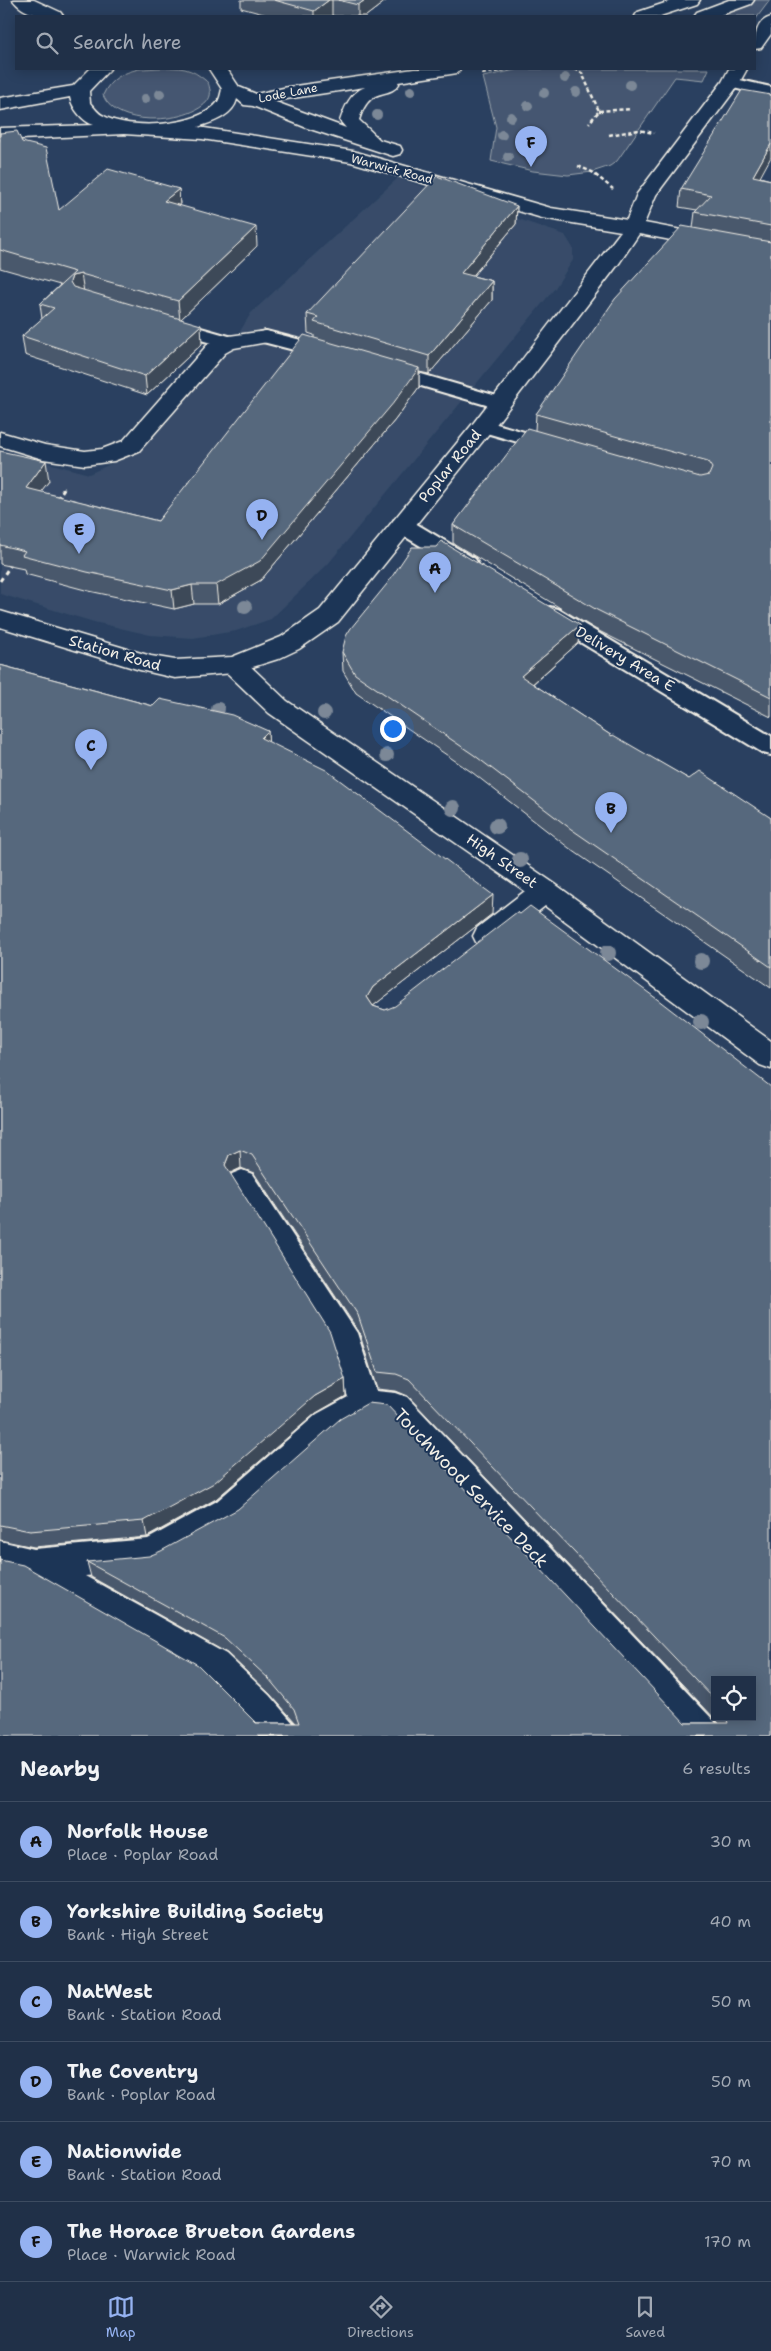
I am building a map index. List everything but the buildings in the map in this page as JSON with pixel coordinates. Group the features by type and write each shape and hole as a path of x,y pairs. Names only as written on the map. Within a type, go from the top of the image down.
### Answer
{"main road":[{"path":"647,15 691,0"},
{"path":"706,15 745,0"},
{"path":"34,8 52,15"},
{"path":"756,43 771,22"},
{"path":"0,104 79,82 99,70"},
{"path":"216,114 229,102 233,91 228,78 219,70"},
{"path":"374,144 349,120 358,98 370,91 444,70"},
{"name":"Lode Lane","path":"138,130 199,123 216,114 253,100 288,92 444,70"},
{"path":"634,227 647,194 734,76"},
{"path":"79,82 79,99 82,108 94,118 138,130"},
{"name":"Warwick Road","path":"233,91 314,124 576,205 634,227"},
{"path":"0,134 138,130"},
{"name":"Warwick Road","path":"138,130 202,133 353,157 549,214 634,227 771,253"},
{"name":"Poplar Road","path":"234,665 269,653 290,643 329,616 483,426 613,258 634,227"},
{"path":"0,439 43,452 85,458 106,456 131,446 217,348 229,342 266,337"},
{"name":"Station Road","path":"0,618 148,664 175,669 234,665"},
{"name":"High Street","path":"234,665 278,706 545,891 771,1057"},
{"path":"468,950 545,891"}],"lane":[{"path":"734,76 771,92"},
{"path":"156,321 229,342"},
{"path":"266,337 349,359"},
{"path":"368,364 500,403"},
{"path":"483,426 567,450"},
{"path":"402,525 488,577"},
{"name":"Delivery Area E","path":"531,602 771,746"},
{"path":"34,1565 152,1554 228,1512 328,1424 365,1404 346,1343 242,1182"},
{"name":"Touchwood Service Deck","path":"365,1404 396,1407 705,1736"},
{"path":"0,1557 34,1565 214,1666 257,1708 282,1736"}],"path":[{"path":"576,70 582,73 599,112"},
{"path":"589,123 599,112 631,109"},
{"path":"609,135 639,130"},
{"path":"578,166 592,172"},
{"path":"57,499 85,458"},
{"path":"0,581 17,556"}],"shaded area":[{"path":"753,0 770,0 756,19 756,15 718,15"},
{"path":"135,70 191,71 208,83 210,90 208,100 198,109 183,115 145,119 127,115 112,107 103,95 113,81 127,72"},
{"path":"515,70 709,70 704,80 675,77 617,161 610,166 592,172 568,175 533,171 491,161 496,127 483,77"},
{"path":"398,178 565,235 573,248 573,260 555,288 328,564 271,619 236,631 193,638 150,635 94,622 0,594 0,450 89,474 134,453 229,350 251,313"}],"place":[{"name":"The Horace Brueton Gardens","path":"531,167"},
{"name":"The Coventry","path":"262,540"},
{"name":"Nationwide","path":"79,554"},
{"name":"Norfolk House","path":"435,593"},
{"name":"NatWest","path":"91,770"},
{"name":"Yorkshire Building Society","path":"611,833"}]}
